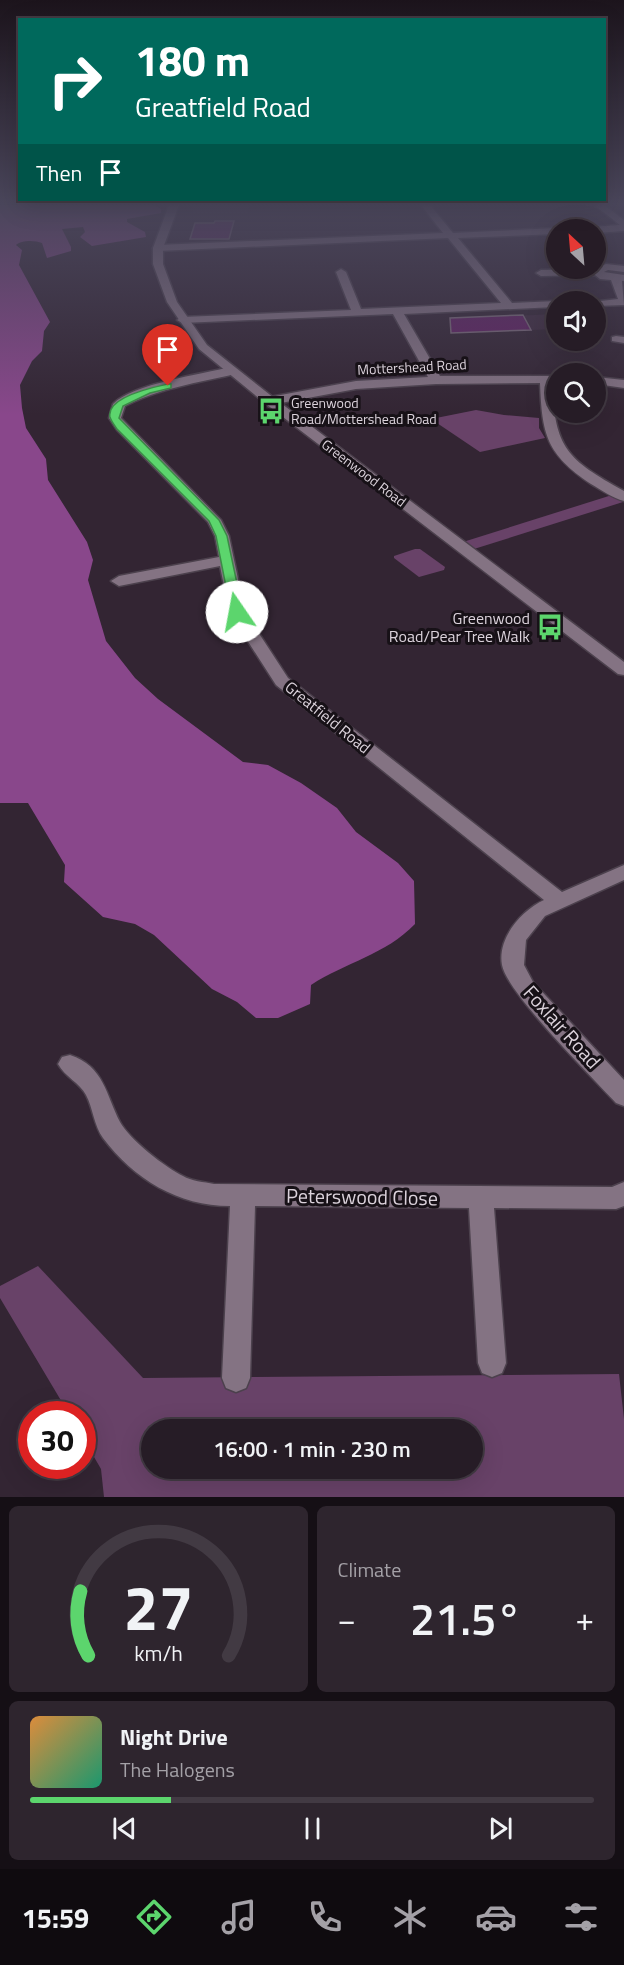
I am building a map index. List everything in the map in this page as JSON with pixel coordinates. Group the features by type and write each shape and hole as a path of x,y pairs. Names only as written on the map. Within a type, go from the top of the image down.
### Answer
{"street":[{"name":"Greenwood Road","path":"161,275 182,320 202,347 624,670"},
{"path":"342,275 357,312"},
{"path":"483,275 508,305"},
{"path":"606,303 624,302 620,279"},
{"path":"182,320 546,304"},
{"path":"396,310 436,380"},
{"name":"Greatfield Road","path":"231,371 147,391 132,397 119,404 115,411 115,418 120,427 214,520 222,536 237,612 282,681 558,900"},
{"name":"Mottershead Road","path":"270,401 356,384 436,380 546,379"},
{"path":"606,382 624,384"},
{"path":"549,423 563,456 602,485 624,497"},
{"path":"119,581 226,560"},
{"name":"Foxlair Road","path":"624,872 538,911 516,938 513,965 525,988 624,1096"},
{"name":"Peterswood Close","path":"70,1064 95,1087 111,1130 143,1163 178,1187 214,1195 616,1198 624,1193"},
{"path":"236,1378 243,1195"},
{"path":"481,1198 492,1363"}],"shaded area":[{"path":"0,275 24,275 50,322 44,331 42,351 32,361 20,385 26,428 46,459 48,480 87,542 93,560 88,580 106,641 135,678 158,699 243,762 268,765 301,783 337,808 356,832 398,863 414,881 415,924 403,935 378,951 311,985 310,1004 278,1018 256,1018 237,1002 212,989 154,935 135,924 103,917 64,882 65,865 28,803 0,803"},
{"path":"546,314 546,329 456,333 450,319"},
{"path":"476,410 539,418 539,428 545,438 480,452 431,419"},
{"path":"612,495 623,502 474,549 463,542"},
{"path":"420,549 445,567 444,570 419,577 394,558 394,556"},
{"path":"38,1266 143,1378 619,1374 624,1419 624,1497 104,1497 101,1469 96,1460 96,1401 61,1401 0,1298 0,1286"}],"building":[{"path":"523,315 531,330 451,333 450,318"}],"place":[{"name":"Greenwood Road/Mottershead Road","path":"271,411"},
{"name":"Greenwood Road/Pear Tree Walk","path":"550,627"}],"route":[{"path":"168,386 147,391 119,404 115,411 115,418 120,427 214,520 222,536 237,612"}]}
